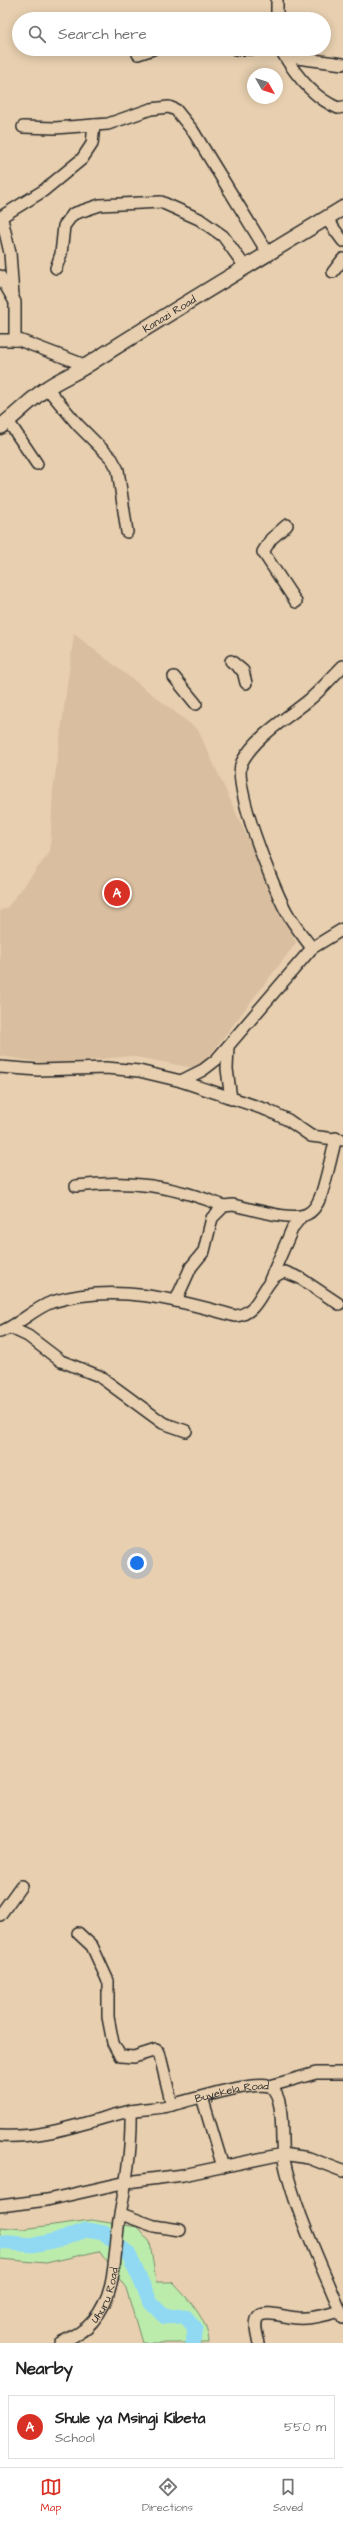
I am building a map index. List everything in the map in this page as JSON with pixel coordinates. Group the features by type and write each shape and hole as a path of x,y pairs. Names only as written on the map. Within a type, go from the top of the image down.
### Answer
{"main road":[{"name":"Kanazi Road","path":"4,424 47,388 87,366 210,287 269,255 343,208"}],"street":[{"path":"277,0 277,12"},
{"path":"285,56 294,71 324,100 338,108 343,107"},
{"path":"292,56 296,58 343,64"},
{"path":"23,126 108,124 151,109 169,107 176,110 197,138 269,255"},
{"path":"15,340 16,314 13,296 10,253 2,219 4,215 48,188 82,159 92,144 94,125"},
{"path":"56,268 61,254 64,226 72,214 100,205 161,202 180,208 223,236 246,268"},
{"path":"326,218 343,241"},
{"path":"333,272 343,259"},
{"path":"0,276 13,296"},
{"path":"0,340 15,340 87,366"},
{"path":"47,388 59,405 112,458 118,470 127,532"},
{"path":"4,424 37,464"},
{"path":"287,525 271,539 263,552 296,602"},
{"path":"231,661 243,671 246,683"},
{"path":"312,948 292,922 273,884 247,808 238,772 244,757 263,737 310,699 343,666"},
{"path":"174,677 196,704"},
{"path":"181,1081 204,1070 228,1047 312,948 343,928"},
{"path":"228,1047 227,1069 231,1099"},
{"path":"0,1067 38,1070 123,1069 181,1081 278,1114 310,1136 340,1139 320,1202 312,1213 300,1218 293,1227 267,1287"},
{"path":"76,1186 108,1182 140,1183 192,1194 224,1206 233,1205 270,1214 300,1218"},
{"path":"176,1300 191,1267 204,1251 212,1218 224,1206"},
{"path":"0,1332 11,1328 42,1307 65,1299 125,1293 176,1300 200,1308 240,1316 251,1310 267,1287 280,1273 291,1273 339,1304"},
{"path":"11,1328 28,1336 61,1361 99,1376 163,1423 186,1431"},
{"path":"0,1915 21,1886"},
{"path":"78,1933 92,1946 108,1981 108,2017 113,2043 120,2056 134,2057 156,2050 159,2052 172,2105"},
{"path":"270,2086 316,2073 343,2073"},
{"name":"Buyekela Road","path":"0,2136 23,2137 73,2127 131,2111 172,2105 255,2086 270,2086 276,2092 279,2104 283,2154 293,2196 342,2314"},
{"path":"202,2097 223,2167"},
{"name":"Uhuru Road","path":"60,2343 81,2333 93,2321 104,2304 113,2280 120,2217 127,2182 131,2111"},
{"path":"0,2206 47,2200 127,2182 160,2179 283,2154 309,2158 343,2171"},
{"path":"120,2217 154,2226 180,2230"},
{"path":"259,2343 255,2327 258,2318 262,2314 269,2312 298,2318 342,2314"}],"shaded area":[{"path":"74,634 198,730 296,943 199,1069 131,1056 52,1064 0,1056 0,910 6,909 50,852 53,791"}],"green space":[{"path":"91,2220 137,2227 150,2242 156,2282 172,2282 184,2295 201,2318 208,2334 209,2343 142,2343 126,2288 99,2251 46,2263 0,2259 0,2227 23,2229"}],"waterway":[{"path":"0,2242 33,2245 62,2239 86,2230 104,2233 128,2253 151,2303 165,2317 185,2316 195,2328 193,2343"}],"place":[{"name":"Shule ya Msingi Kibeta","path":"117,893"}]}
